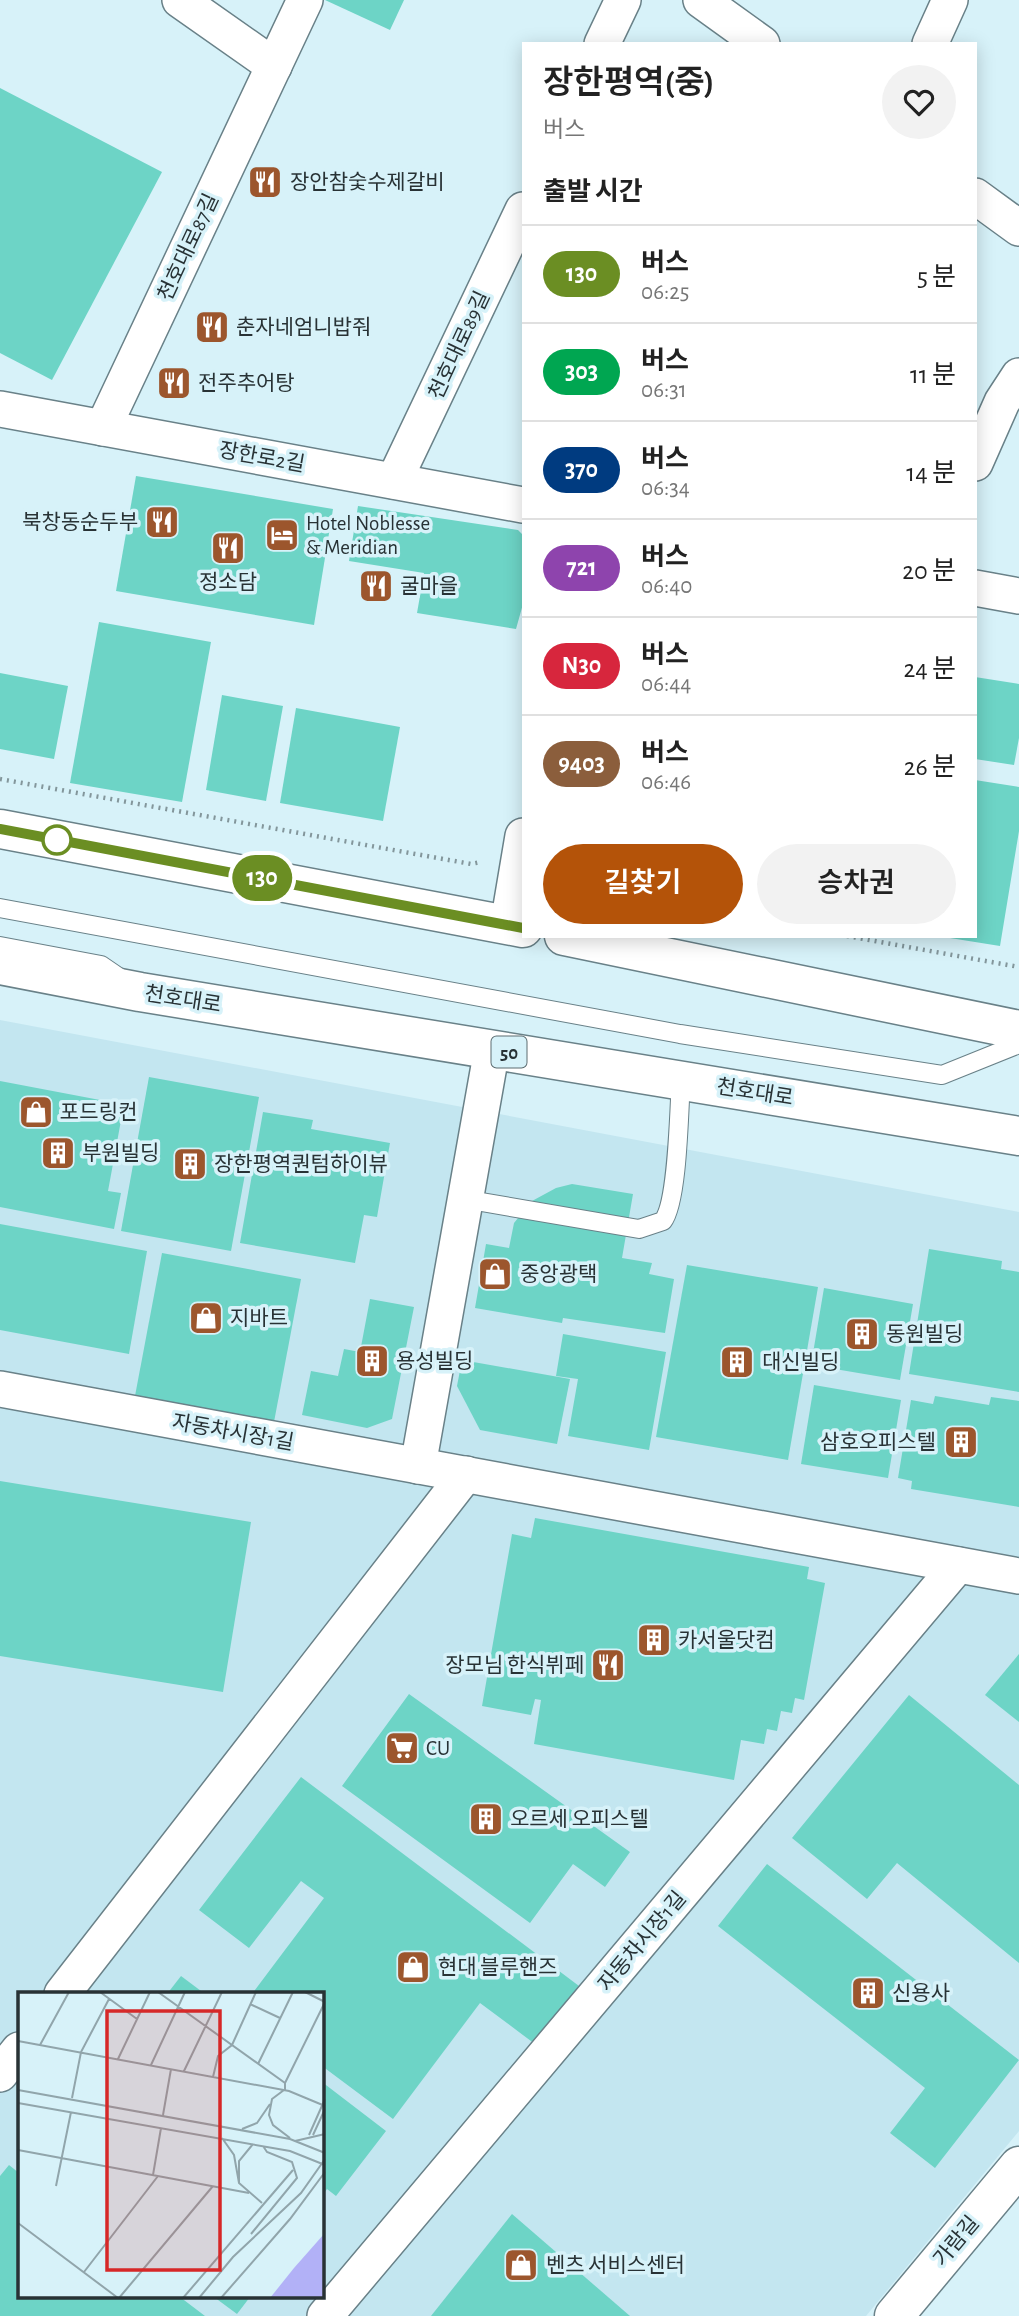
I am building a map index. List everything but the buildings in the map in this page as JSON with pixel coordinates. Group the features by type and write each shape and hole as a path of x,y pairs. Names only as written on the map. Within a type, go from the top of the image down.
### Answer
{"main road":[{"path":"0,829 515,926"},
{"path":"574,938 1019,1030"},
{"name":"천호대로","path":"0,965 140,992 1019,1136"},
{"name":"가람길","path":"894,2316 1019,2166"}],"street":[{"path":"180,0 274,66"},
{"name":"천호대로87길","path":"103,428 305,0"},
{"path":"603,42 623,0"},
{"path":"701,0 759,42"},
{"path":"931,42 950,0"},
{"path":"977,197 1019,228"},
{"name":"천호대로89길","path":"394,481 522,211"},
{"path":"977,458 1002,402 1019,376"},
{"name":"장한로2길","path":"0,409 522,505"},
{"path":"977,588 1019,596"},
{"path":"515,926 522,847"},
{"path":"418,1466 492,1049"},
{"name":"자동차시장1길","path":"0,1388 1019,1576"},
{"path":"64,1992 466,1474"},
{"name":"자동차시장1길","path":"325,2316 958,1565"},
{"path":"0,2074 18,2051"}],"lane":[{"path":"0,908 680,1034 942,1075 1019,1044"},
{"path":"0,946 101,965 140,992"},
{"path":"464,1199 639,1229 663,1221 668,1212 681,1080"}],"path":[{"path":"0,779 471,864 483,861"},
{"path":"858,938 1019,967"}],"shaded area":[{"path":"0,1020 1019,1212 1019,2131 866,2316 0,2316"}],"bus line":[{"name":"130","path":"0,829 522,928"}],"place":[{"name":"장안참숯수제갈비","path":"265,182"},
{"name":"춘자네엄니밥줘","path":"212,327"},
{"name":"전주추어탕","path":"174,383"},
{"name":"북창동순두부","path":"162,522"},
{"name":"Hotel Noblesse & Meridian","path":"282,535"},
{"name":"정소담","path":"228,548"},
{"name":"굴마을","path":"376,586"},
{"name":"포드링컨","path":"36,1112"},
{"name":"부원빌딩","path":"58,1153"},
{"name":"장한평역퀀텀하이뷰","path":"190,1164"},
{"name":"중앙광택","path":"495,1274"},
{"name":"지바트","path":"206,1318"},
{"name":"동원빌딩","path":"862,1334"},
{"name":"용성빌딩","path":"372,1361"},
{"name":"대신빌딩","path":"737,1362"},
{"name":"삼호오피스텔","path":"961,1442"},
{"name":"카서울닷컴","path":"654,1640"},
{"name":"장모님 한식뷔페","path":"608,1665"},
{"name":"CU","path":"402,1748"},
{"name":"오르세 오피스텔","path":"486,1819"},
{"name":"현대 블루핸즈","path":"413,1967"},
{"name":"신용사","path":"868,1993"},
{"name":"벤츠 서비스센터","path":"521,2265"}]}
